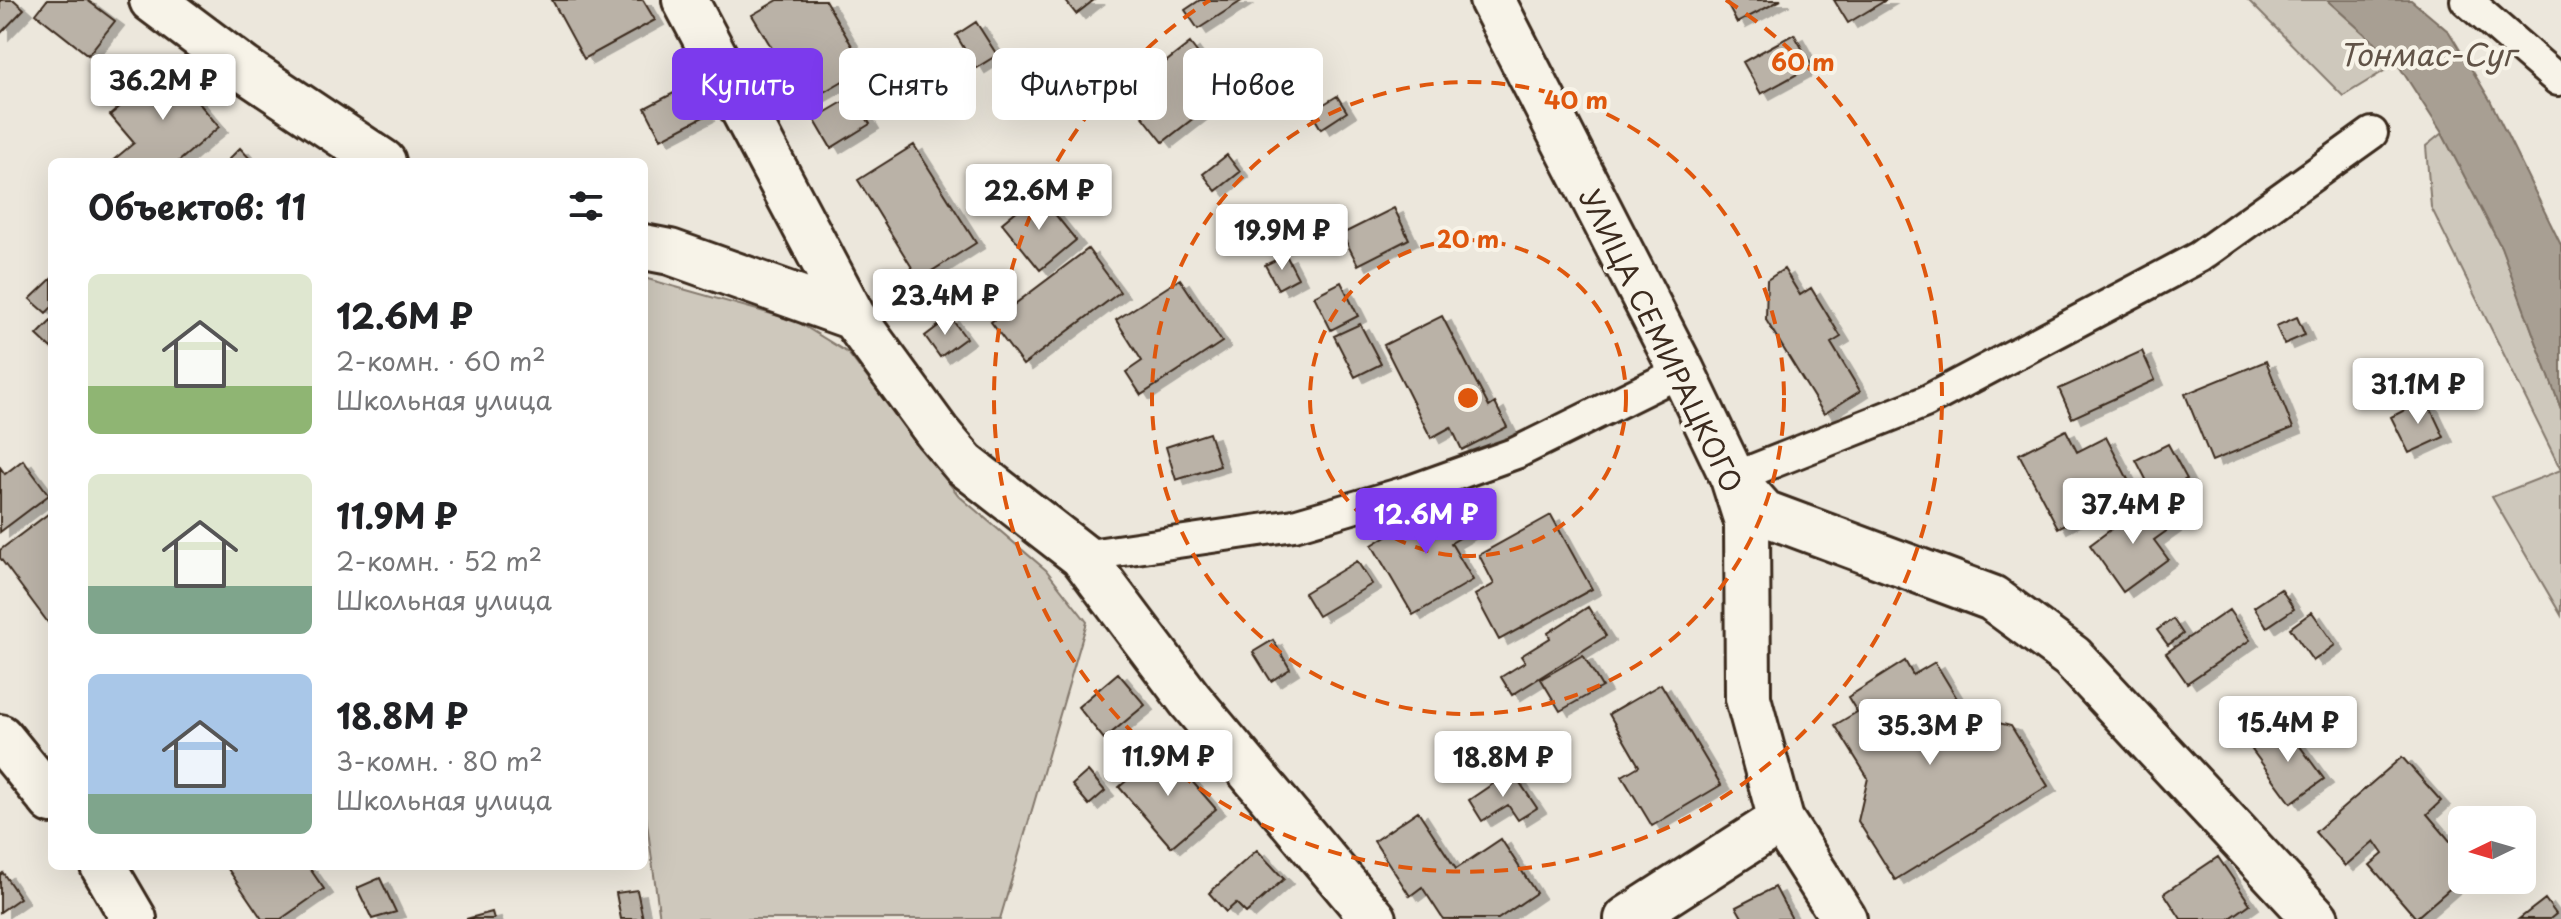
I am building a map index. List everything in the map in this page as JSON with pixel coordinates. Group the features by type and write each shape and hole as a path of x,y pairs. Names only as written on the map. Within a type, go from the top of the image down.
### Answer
{"street":[{"path":"152,0 244,69 377,158"},
{"path":"685,0 853,317 964,464 1082,556 1190,700 1374,919"},
{"name":"УЛИЦА СЕМИРАЦКОГО","path":"1492,0 1682,371 1733,478 1747,522 1748,698 1781,820 1844,919"},
{"path":"648,248 670,252 853,317"},
{"path":"1733,478 1764,513 1992,598 2072,657 2316,919"},
{"path":"0,737 48,796"},
{"path":"1627,919 1781,820"},
{"path":"105,870 134,919"}],"lane":[{"path":"2466,0 2558,80"},
{"path":"1733,478 1925,402 2199,257 2372,133"},
{"path":"1082,556 1294,525 1410,491 1516,453 1682,371"}],"shaded area":[{"path":"2248,0 2327,0 2397,63 2343,96"},
{"path":"2442,133 2501,246 2561,409 2561,470 2431,207 2426,146"},
{"path":"648,279 796,321 848,353 959,496 1046,570 1087,622 1000,919 660,919 648,830"},
{"path":"2561,470 2561,615 2492,497"}],"water":[{"name":"Тонмас-Суг","path":"2327,0 2411,0 2449,32 2490,100 2561,245 2561,409 2501,247 2442,133 2397,63"}],"building":[{"path":"0,0 14,0 24,9 0,34"},
{"path":"47,0 87,0 115,21 88,55 36,14"},
{"path":"552,0 643,0 655,20 584,59"},
{"path":"778,0 825,0 853,48 839,48 839,83 823,92 823,48 772,48 752,15"},
{"path":"1065,0 1094,0 1076,14"},
{"path":"1200,0 1243,0 1198,29 1185,10"},
{"path":"1725,0 1781,0 1737,23"},
{"path":"1834,0 1886,0 1848,23"},
{"path":"976,22 993,48 992,58 976,68 976,48 964,48 956,35"},
{"path":"1794,34 1812,66 1761,94 1743,62"},
{"path":"1183,48 1183,120 1191,120 1163,142 1146,120 1167,120 1167,61"},
{"path":"168,66 219,127 183,158 116,158 134,143 110,115"},
{"path":"672,94 672,120 697,120 661,139 645,108"},
{"path":"1337,96 1347,112 1321,129 1316,120 1323,120 1323,105"},
{"path":"839,104 839,120 868,120 870,124 831,148 815,120 823,120 823,114"},
{"path":"914,145 976,243 919,279 858,180"},
{"path":"240,148 249,158 230,158"},
{"path":"1227,155 1240,172 1216,191 1203,174"},
{"path":"1038,193 1076,240 1040,270 1002,223"},
{"path":"1394,208 1409,239 1358,265 1342,234"},
{"path":"1088,249 1120,292 1023,365 991,322"},
{"path":"1286,255 1298,278 1278,289 1265,265"},
{"path":"1784,269 1800,295 1811,288 1841,337 1831,343 1860,391 1824,414 1766,320 1767,280"},
{"path":"1180,279 1222,342 1141,395 1126,372 1142,361 1116,320"},
{"path":"48,282 46,313 30,299"},
{"path":"1341,282 1358,316 1331,330 1314,296"},
{"path":"1442,316 1489,407 1495,403 1507,427 1462,450 1451,427 1431,438 1384,345"},
{"path":"950,317 966,338 940,357 925,336"},
{"path":"2297,317 2305,335 2284,344 2276,326"},
{"path":"48,324 48,345 37,335"},
{"path":"1360,324 1381,364 1355,377 1334,336"},
{"path":"2142,351 2155,380 2072,418 2059,389"},
{"path":"2266,361 2293,428 2212,461 2185,394"},
{"path":"2426,399 2444,437 2409,453 2391,417"},
{"path":"2066,430 2077,452 2106,437 2133,489 2058,528 2019,454"},
{"path":"1209,433 1220,466 1176,480 1166,447"},
{"path":"2168,444 2187,479 2154,495 2136,460"},
{"path":"23,460 48,496 0,532 0,467 5,474"},
{"path":"1450,497 1470,532 1451,543 1473,580 1413,615 1372,545"},
{"path":"2152,499 2172,527 2154,540 2168,559 2123,592 2090,545"},
{"path":"48,514 48,623 0,558 0,550"},
{"path":"1551,515 1592,589 1499,640 1475,595 1494,584 1479,555"},
{"path":"1357,561 1372,584 1318,616 1304,593"},
{"path":"2281,589 2294,609 2267,627 2254,607"},
{"path":"1588,607 1606,636 1512,695 1501,677 1525,662 1521,656 1550,638 1548,633"},
{"path":"2229,610 2250,640 2187,683 2166,653"},
{"path":"2312,612 2335,645 2313,661 2290,628"},
{"path":"2173,619 2183,634 2168,645 2157,630"},
{"path":"1273,640 1290,669 1271,681 1253,652"},
{"path":"1583,655 1602,687 1560,711 1541,679"},
{"path":"1905,661 1913,675 1935,662 1967,715 2011,726 2048,786 1895,880 1858,821 1868,778 1835,725 1857,712 1848,697"},
{"path":"1118,673 1145,705 1104,739 1078,707"},
{"path":"1661,684 1721,785 1652,826 1622,776 1639,766 1609,714"},
{"path":"2285,726 2324,779 2291,803 2252,750"},
{"path":"1164,749 1216,809 1171,847 1119,787"},
{"path":"2402,757 2441,801 2427,814 2448,839 2448,890 2416,918 2370,865 2383,854 2374,841 2345,866 2315,832"},
{"path":"1088,771 1105,791 1089,805 1072,785"},
{"path":"1512,771 1537,808 1518,820 1508,805 1482,821 1469,800"},
{"path":"1418,811 1456,869 1501,839 1536,893 1498,919 1443,919 1422,887 1410,896 1374,841"},
{"path":"1257,850 1284,879 1246,913 1236,903 1226,912 1209,893"},
{"path":"2218,857 2250,904 2229,919 2181,919 2164,893"},
{"path":"229,870 311,870 324,889 281,919 262,919"},
{"path":"3,873 20,898 0,912 0,875"},
{"path":"380,878 396,912 372,919 357,888"},
{"path":"1775,887 1792,919 1743,919 1736,907"},
{"path":"637,890 643,919 621,919 616,893"},
{"path":"2545,899 2556,914 2550,919 2519,919"},
{"path":"492,912 494,919 466,919"}]}
